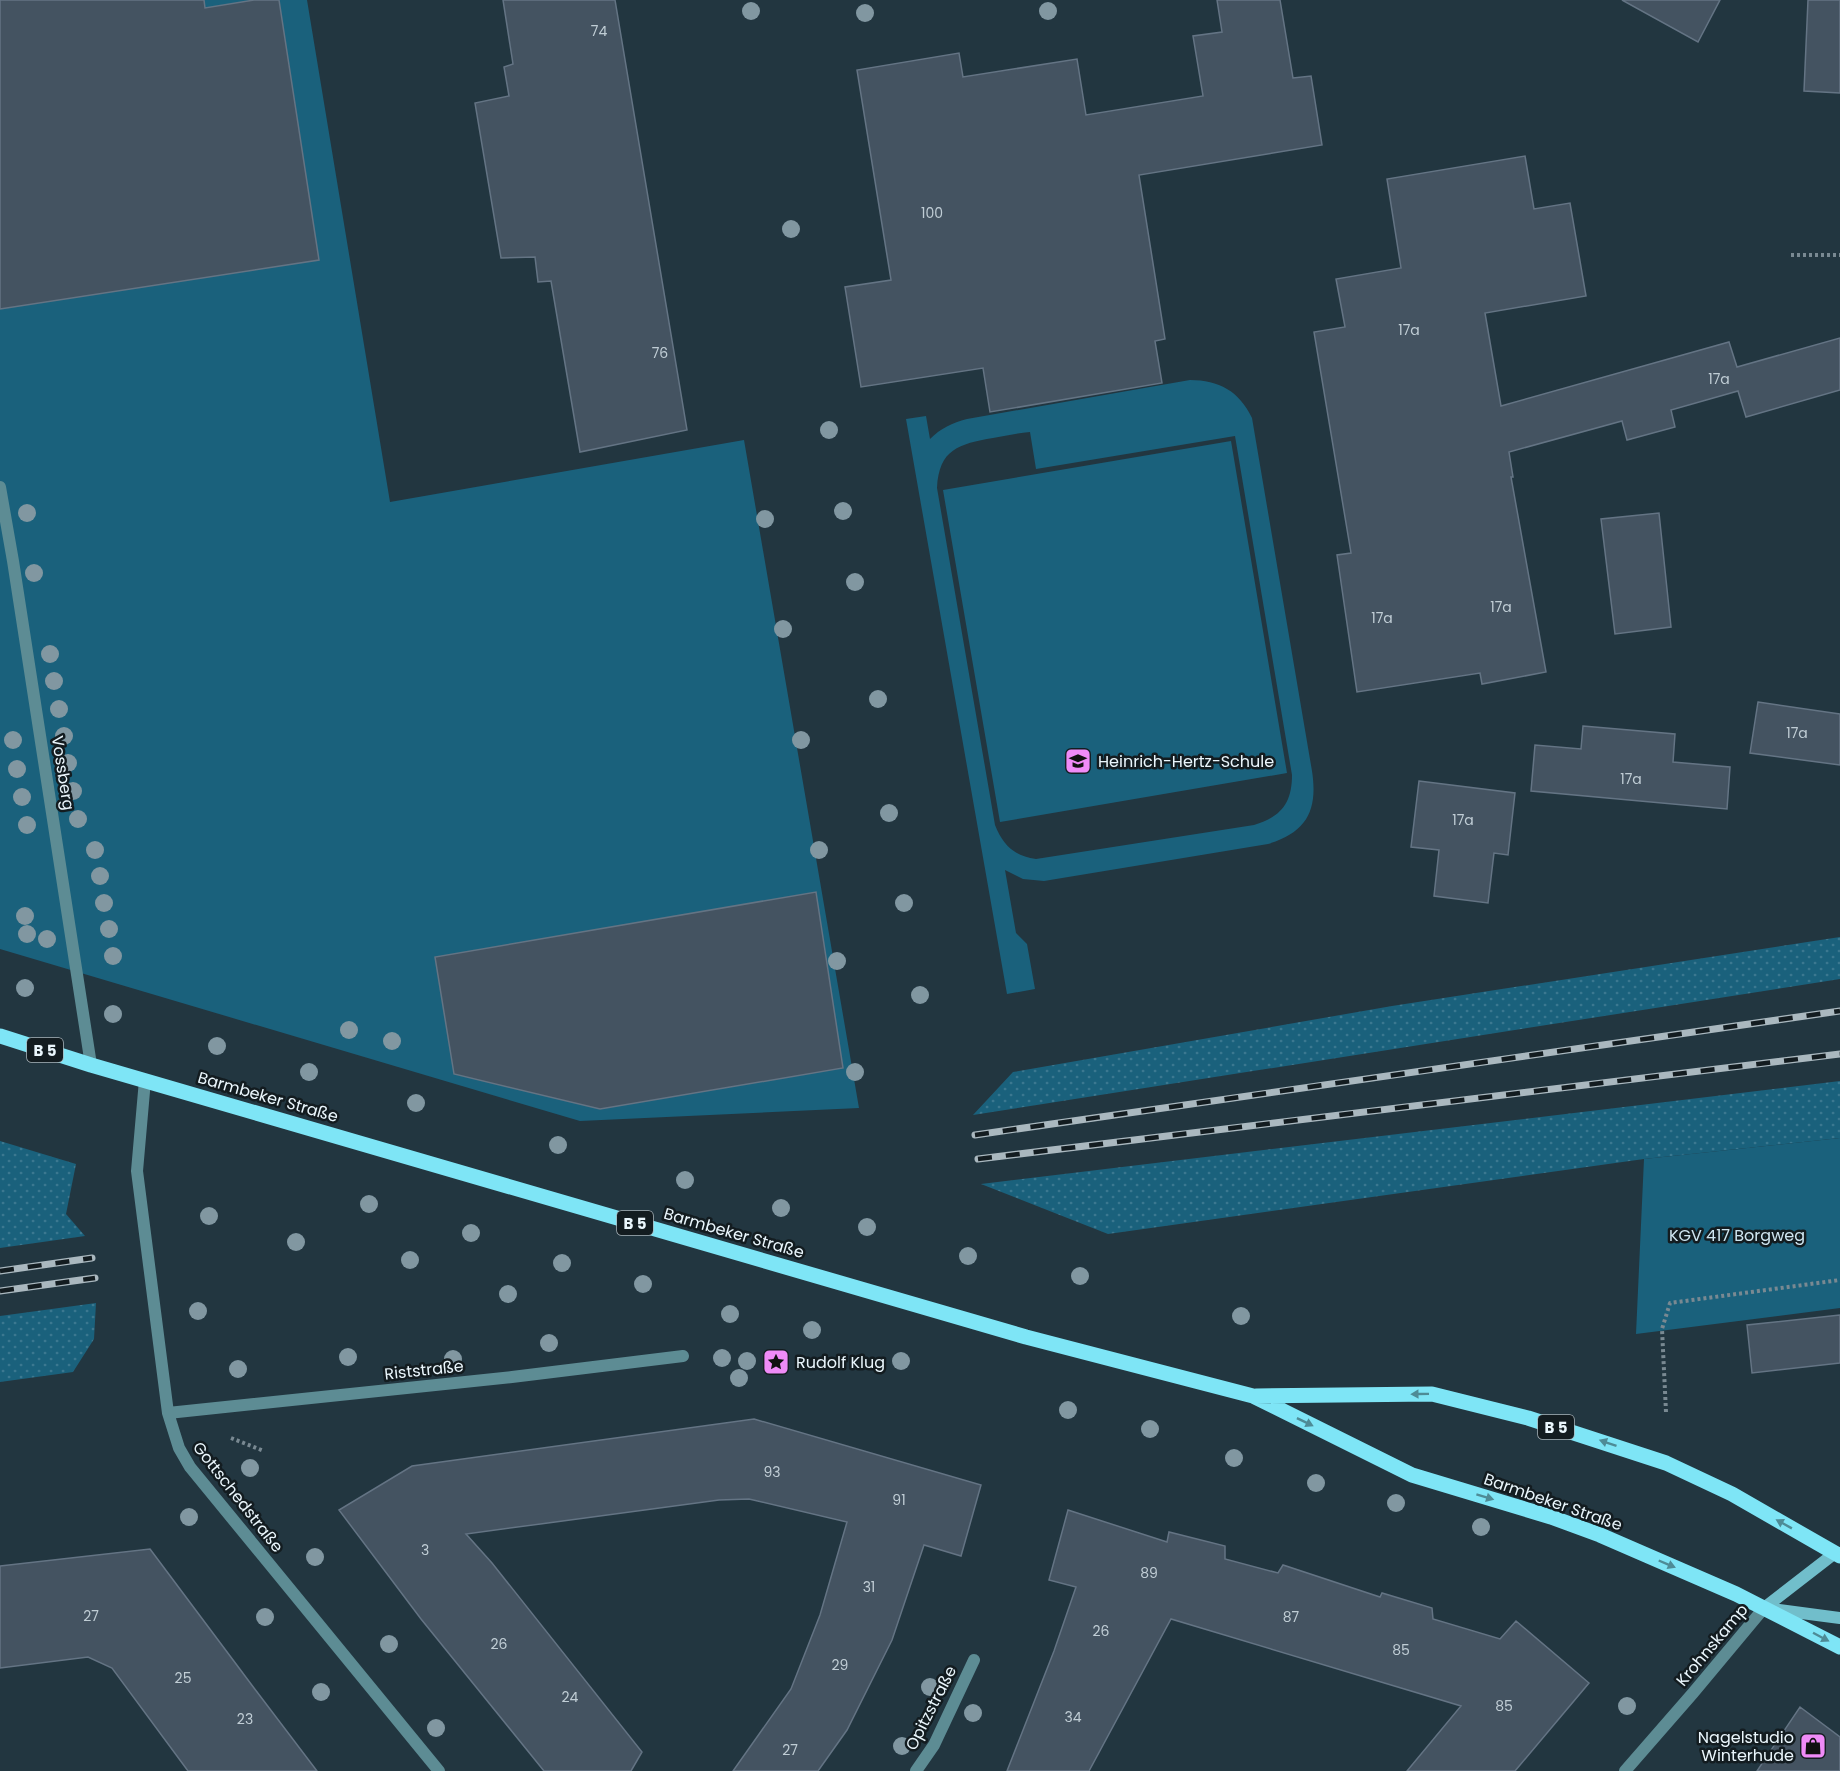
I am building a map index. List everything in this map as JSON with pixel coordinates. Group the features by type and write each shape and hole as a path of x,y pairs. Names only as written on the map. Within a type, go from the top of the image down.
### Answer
{"main road":[{"name":"Barmbeker Straße","path":"0,1036 91,1065 1026,1337 1253,1396 1412,1475 1551,1517 1600,1535 1736,1594 1840,1647"},
{"name":"Barmbeker Straße","path":"1253,1396 1432,1394 1528,1418 1666,1463 1731,1494 1838,1554"}],"street":[{"name":"Vossberg","path":"0,487 91,1065"},
{"name":"Gottschedstraße","path":"145,1080 137,1171 168,1413 179,1448 190,1467 439,1771"},
{"name":"Riststraße","path":"168,1413 512,1377 683,1356"},
{"name":"Krohnskamp","path":"1625,1771 1764,1608 1838,1554"},
{"path":"1764,1608 1840,1618"},
{"name":"Opitzstraße","path":"916,1771 934,1745 974,1660"}],"path":[{"path":"1791,255 1840,255"},
{"path":"1666,1412 1662,1329 1670,1303 1840,1280"}],"green space":[{"path":"0,0 307,0 390,502 744,440 859,1108 580,1121 0,949"},
{"path":"1190,380 1219,385 1241,401 1252,418 1313,785 1311,808 1301,826 1281,839 1268,844 1044,881 1023,879 1005,870 1016,933 1027,944 1035,989 1007,994 906,419 926,416 930,439 947,426 967,419","holes":["1030,432 1036,469 1235,436 1292,775 1287,801 1271,818 1254,825 1036,859 1021,855 1006,844 995,825 937,488 942,465 947,457 961,446 981,440"]},
{"path":"1231,441 1287,773 1000,822 943,490"},
{"path":"1840,937 1840,979 973,1115 1013,1072 1392,1006"},
{"path":"1840,1081 1840,1138 1644,1159 1108,1234 981,1184"},
{"name":"KGV 417 Borgweg","path":"1840,1138 1840,1308 1636,1334 1644,1159"},
{"path":"0,1141 76,1164 66,1214 85,1236 0,1248"},
{"path":"96,1303 94,1339 73,1372 0,1382 0,1316"}],"building":[{"path":"0,0 204,0 205,8 254,0 279,0 319,260 0,309"},
{"path":"503,0 615,0 687,430 580,452 551,281 538,282 535,257 501,258 475,103 509,96 504,67 513,64"},
{"path":"1217,0 1280,0 1293,78 1311,76 1322,145 1139,175 1165,339 1155,341 1162,383 990,412 983,368 861,387 845,287 891,280 857,70 959,53 963,77 1077,59 1086,115 1203,96 1193,36 1222,32"},
{"path":"1622,0 1720,0 1698,42"},
{"path":"1808,0 1840,0 1840,93 1804,91"},
{"path":"1525,156 1534,209 1570,203 1586,296 1485,313 1501,406 1729,342 1737,367 1840,338 1840,390 1746,417 1738,391 1671,410 1675,427 1627,440 1622,421 1509,452 1513,477 1511,477 1546,672 1482,684 1480,673 1357,692 1337,555 1351,553 1314,332 1345,327 1336,279 1401,268 1387,179"},
{"path":"1659,513 1671,627 1615,634 1601,519"},
{"path":"1758,702 1840,714 1840,765 1750,753"},
{"path":"1583,726 1675,734 1673,762 1730,767 1727,809 1531,791 1535,745 1581,749"},
{"path":"1419,781 1515,793 1508,855 1494,853 1488,903 1434,896 1439,850 1411,847"},
{"path":"816,892 843,1068 600,1109 454,1074 435,957"},
{"path":"1840,1315 1840,1363 1752,1373 1747,1325"},
{"path":"754,1419 981,1485 961,1556 924,1545 892,1640 847,1730 818,1771 733,1771 791,1689 820,1615 847,1522 749,1499 719,1500 466,1534 492,1563 642,1752 631,1771 544,1771 421,1619 339,1510 412,1466"},
{"path":"1068,1510 1167,1542 1169,1532 1225,1546 1225,1559 1278,1573 1283,1565 1380,1597 1382,1593 1432,1608 1433,1619 1500,1639 1516,1621 1589,1683 1515,1771 1407,1771 1461,1706 1171,1619 1089,1771 1007,1771 1054,1651 1076,1587 1049,1580"},
{"path":"150,1549 317,1771 188,1771 112,1668 88,1657 0,1668 0,1566"},
{"path":"1800,1707 1840,1737 1840,1771 1757,1771"}],"railway":[{"path":"975,1135 1840,1011"},
{"path":"978,1159 1840,1054"},
{"path":"0,1271 92,1258"},
{"path":"0,1291 95,1278"}],"place":[{"name":"Heinrich-Hertz-Schule","path":"1078,761"},
{"name":"Rudolf Klug","path":"776,1362"},
{"name":"Nagelstudio Winterhude","path":"1813,1746"}]}
